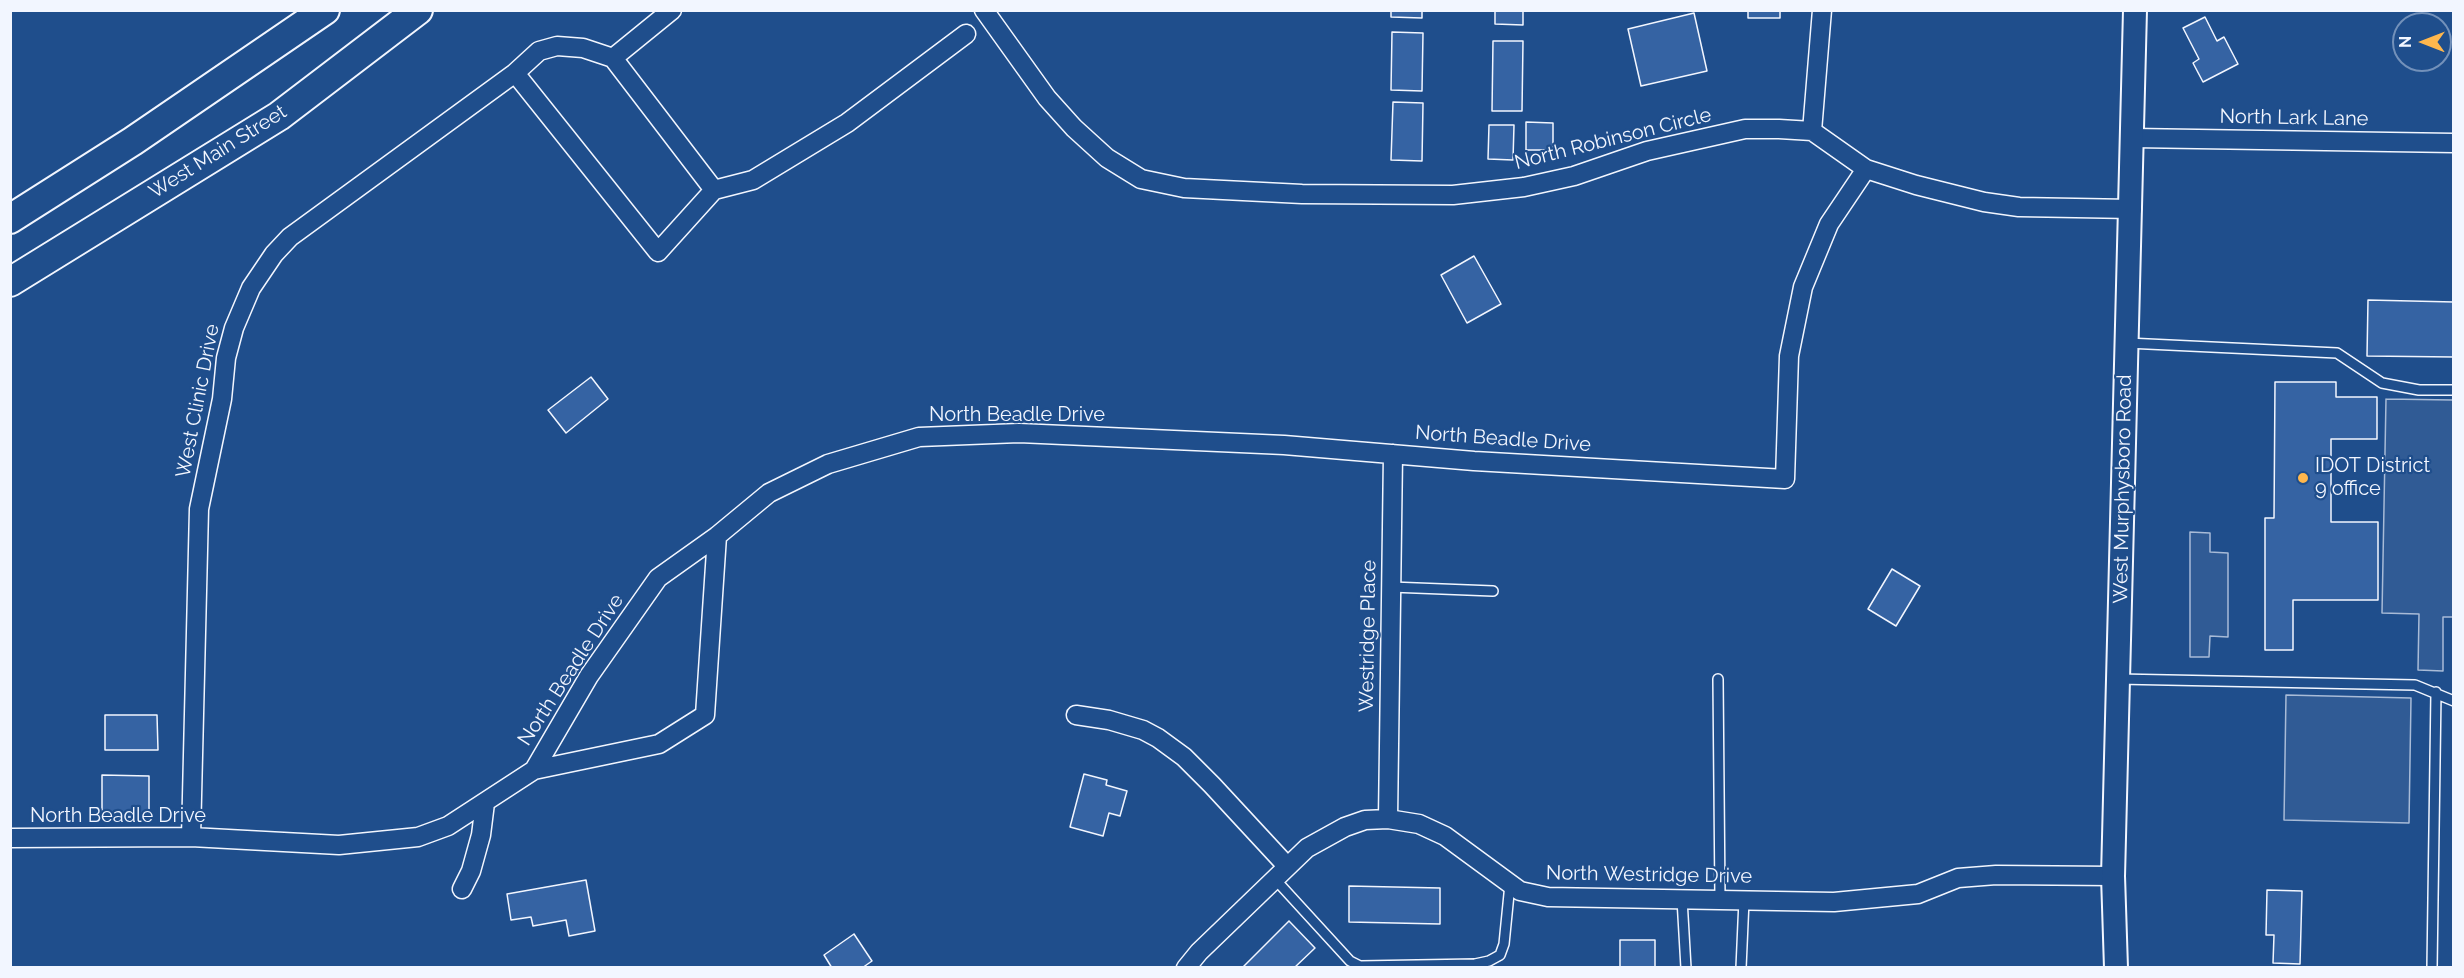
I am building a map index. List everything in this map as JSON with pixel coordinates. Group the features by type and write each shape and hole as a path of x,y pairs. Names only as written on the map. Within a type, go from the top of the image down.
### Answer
{"highway":[{"path":"10,219 133,141 325,10"},
{"name":"West Main Street","path":"10,282 279,116 418,10"}],"street":[{"path":"672,10 613,58 714,190"},
{"name":"North Robinson Circle","path":"984,10 1047,98 1074,128 1107,158 1141,179 1184,188 1302,194 1453,195 1524,188 1574,176 1647,151 1744,129 1812,131"},
{"path":"1822,10 1812,131 1866,169 1916,185 1984,202 2019,207 2132,209"},
{"name":"West Murphysboro Road","path":"2116,968 2113,876 2126,343 2132,209 2135,10"},
{"path":"515,73 658,252 714,190 753,180 847,123 966,34"},
{"name":"West Clinic Drive","path":"191,837 200,509 222,399 226,358 234,328 247,298 274,254 290,237 515,73 539,51 557,46 583,48 613,58"},
{"name":"North Lark Lane","path":"2133,138 2454,143"},
{"name":"North Beadle Drive","path":"10,838 191,837 339,845 418,837 448,826 534,770 589,676 658,578 717,536 769,493 828,464 919,437 1019,433 1284,445 1393,454 1785,478 1788,357 1803,287 1829,224 1866,169"},
{"name":"Westridge Place","path":"1388,819 1393,454"},
{"path":"534,770 659,744 705,715 717,536"},
{"path":"1076,715 1120,723 1143,730 1184,757 1212,785 1280,872"},
{"path":"462,889 471,871 481,835 485,803"},
{"name":"North Westridge Drive","path":"1186,968 1280,872 1307,848 1345,827 1365,820 1388,819 1419,824 1445,836 1525,893 1548,897 1834,902 1877,900 1918,894 1958,878 1996,875 2113,876"}],"lane":[{"path":"2126,343 2337,353 2382,383 2419,390 2454,390"},
{"path":"1391,587 1493,591"},
{"path":"1718,680 1720,899"},
{"path":"2118,680 2415,685 2454,701"},
{"path":"2432,968 2436,692"},
{"path":"1280,872 1350,961 1359,967 1475,964 1500,955 1504,944 1510,884"},
{"path":"1682,899 1686,968"},
{"path":"1741,968 1744,900"}],"shaded area":[{"path":"2386,399 2453,400 2454,617 2443,617 2443,671 2418,670 2419,614 2382,613"},
{"path":"2190,532 2210,533 2210,552 2228,553 2228,637 2210,636 2209,657 2190,657"},
{"path":"2286,695 2411,698 2409,823 2284,820"}],"building":[{"path":"1391,10 1422,10 1422,18 1391,17"},
{"path":"1495,10 1523,10 1523,25 1495,24"},
{"path":"1748,10 1780,10 1780,18 1748,18"},
{"path":"1694,13 1707,71 1641,86 1628,29"},
{"path":"2205,17 2217,41 2224,37 2238,64 2203,82 2193,63 2199,59 2183,28"},
{"path":"1392,32 1423,33 1422,91 1391,90"},
{"path":"1493,41 1523,41 1522,111 1492,111"},
{"path":"1393,102 1423,103 1422,161 1391,160"},
{"path":"1526,122 1553,123 1553,150 1526,150"},
{"path":"1489,125 1514,125 1513,160 1488,159"},
{"path":"1474,256 1501,304 1467,323 1441,275"},
{"path":"2368,300 2454,302 2454,357 2367,356"},
{"path":"591,377 608,399 566,433 548,410"},
{"name":"IDOT District 9 office","path":"2275,382 2336,382 2336,397 2377,397 2377,439 2331,439 2331,522 2378,522 2378,600 2293,600 2293,650 2265,650 2265,518 2274,518"},
{"path":"1892,569 1920,586 1896,626 1868,609"},
{"path":"105,715 157,715 158,750 105,750"},
{"path":"1084,774 1107,780 1106,785 1127,791 1120,816 1109,813 1103,836 1070,827"},
{"path":"102,775 149,776 149,817 102,817"},
{"path":"586,880 595,931 569,936 566,920 533,926 531,917 511,920 507,894"},
{"path":"1349,886 1440,888 1440,924 1349,922"},
{"path":"2267,890 2302,891 2300,964 2273,963 2274,935 2266,935"},
{"path":"1289,921 1315,948 1294,968 1242,968"},
{"path":"854,934 872,961 862,968 832,968 824,955"},
{"path":"1620,940 1655,940 1655,968 1620,968"}],"place":[{"name":"IDOT District 9 office","path":"2303,478"}]}
